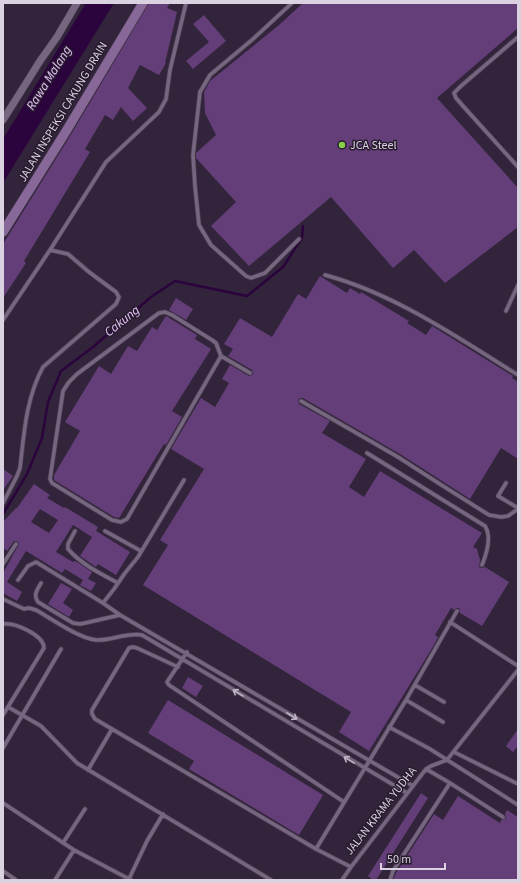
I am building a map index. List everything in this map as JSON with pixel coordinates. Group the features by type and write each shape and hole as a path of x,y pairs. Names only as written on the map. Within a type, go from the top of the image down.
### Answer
{"street":[{"path":"3,120 40,61 58,37 77,3"},
{"name":"JALAN INSPEKSI CAKUNG DRAIN","path":"3,232 65,133 143,3"}],"lane":[{"path":"3,320 106,162 159,112 166,99 170,70 186,3"},
{"path":"292,3 253,39 210,75 200,92 193,155 199,225 211,245 246,276 251,278 265,273 299,239"},
{"path":"518,37 460,86 454,93 459,102 518,167"},
{"path":"3,503 20,468 26,413 40,372 43,367 116,304 118,297 116,292 68,254 50,250"},
{"path":"325,276 359,285 432,322 518,375"},
{"path":"506,311 518,285"},
{"path":"221,356 126,520 121,522 112,520 52,483 50,480 63,391 68,382 88,365 159,313 165,312 181,320 216,343 221,356 250,373"},
{"path":"301,401 398,457 489,515 501,518 508,516 518,508 498,496 506,483"},
{"path":"367,453 485,526 488,530 489,538 487,553 482,565"},
{"path":"103,602 138,557 184,480"},
{"path":"75,531 68,544 68,549 72,554 118,583"},
{"path":"105,531 141,551"},
{"path":"3,564 16,544"},
{"path":"18,580 28,566 36,562 103,602 120,615 187,652 370,762 413,786"},
{"path":"41,583 36,592 35,598 38,602 73,623 80,624 120,615"},
{"path":"3,599 24,609 29,608 36,610 84,638 97,640 135,634 142,635 364,769 407,793"},
{"path":"316,849 364,769 370,762 457,611"},
{"path":"450,622 518,666"},
{"path":"3,624 8,623 36,635 44,644 44,648 3,715"},
{"path":"178,667 137,648 129,648 92,710 94,719 316,849 351,867"},
{"path":"3,748 61,649"},
{"path":"187,652 167,682 169,685 344,802"},
{"name":"JALAN KRAMA YUDHA","path":"342,880 426,769 447,760 518,670"},
{"path":"415,685 444,702"},
{"path":"406,700 442,722"},
{"path":"8,707 41,726 77,763 271,880"},
{"path":"390,727 430,749 518,805"},
{"path":"88,770 112,729"},
{"path":"454,752 518,784"},
{"path":"426,769 503,817"},
{"path":"390,880 393,871 450,783"},
{"path":"3,803 74,850 130,879 147,841 163,814"},
{"path":"63,843 85,809"},
{"path":"55,880 74,850"},
{"path":"3,872 16,880"}],"water":[{"name":"Rawa Malang","path":"86,3 114,3 3,183 3,139"}],"building":[{"path":"149,3 170,3 167,8 177,12 166,63 159,75 140,65 128,88 147,108 133,121 121,107 113,120 105,115 85,149 90,152 24,261 26,263 3,298 3,244 70,136"},
{"name":"JCA Steel","path":"303,3 518,3 518,28 437,98 518,188 518,227 445,283 414,250 393,268 331,197 249,266 211,226 236,202 196,158 196,153 216,135 205,113 204,92 210,81 279,25"},
{"path":"204,15 226,41 193,69 186,61 209,42 193,24"},
{"path":"320,276 347,293 350,288 360,294 361,292 409,321 407,323 426,335 432,326 513,376 512,378 518,382 518,459 501,448 470,499 400,454 303,398 298,400 299,404 330,421 322,433 366,459 349,487 364,497 380,471 482,533 473,547 477,549 480,560 479,567 485,567 509,582 482,626 460,613 459,608 454,610 451,608 435,635 438,637 434,645 369,751 339,732 351,712 143,585 168,545 160,540 204,469 171,449 201,398 215,407 229,383 222,379 230,365 249,376 253,374 252,370 228,356 233,349 224,344 240,318 272,337 298,294 306,299"},
{"path":"176,298 193,309 186,320 169,310"},
{"path":"166,316 197,335 195,339 211,349 172,411 182,417 166,445 164,444 119,518 114,517 54,480 54,475 80,431 65,422 99,366 111,374 128,346 137,351 152,327 157,330"},
{"path":"3,469 13,476 3,490"},
{"path":"34,484 50,495 47,498 98,527 96,531 130,552 116,575 98,564 96,567 80,556 92,537 73,525 56,552 73,562 77,562 92,572 88,579 96,583 91,591 80,585 83,580 65,569 62,573 26,551 7,582 22,592 17,601 3,593 3,573 19,544 17,541 14,541 7,551 3,548 3,522 17,508","holes":["40,509 58,520 49,533 31,522"]},
{"path":"61,583 72,589 63,603 73,610 69,617 48,604"},
{"path":"188,677 203,686 196,697 182,688"},
{"path":"168,700 323,795 299,835 189,769 194,761 148,733"},
{"path":"518,729 518,746 513,752 506,746"},
{"path":"421,793 428,798 376,880 373,880 368,876"},
{"path":"458,796 500,823 501,820 506,818 505,814 507,810 518,817 518,880 393,880 434,814 443,820"}],"waterway":[{"name":"Cakung","path":"3,514 27,474 42,438 48,402 61,371 93,347 151,297 175,281 247,296 283,267 302,238 303,226"}],"place":[{"name":"JCA Steel","path":"342,145"}]}
